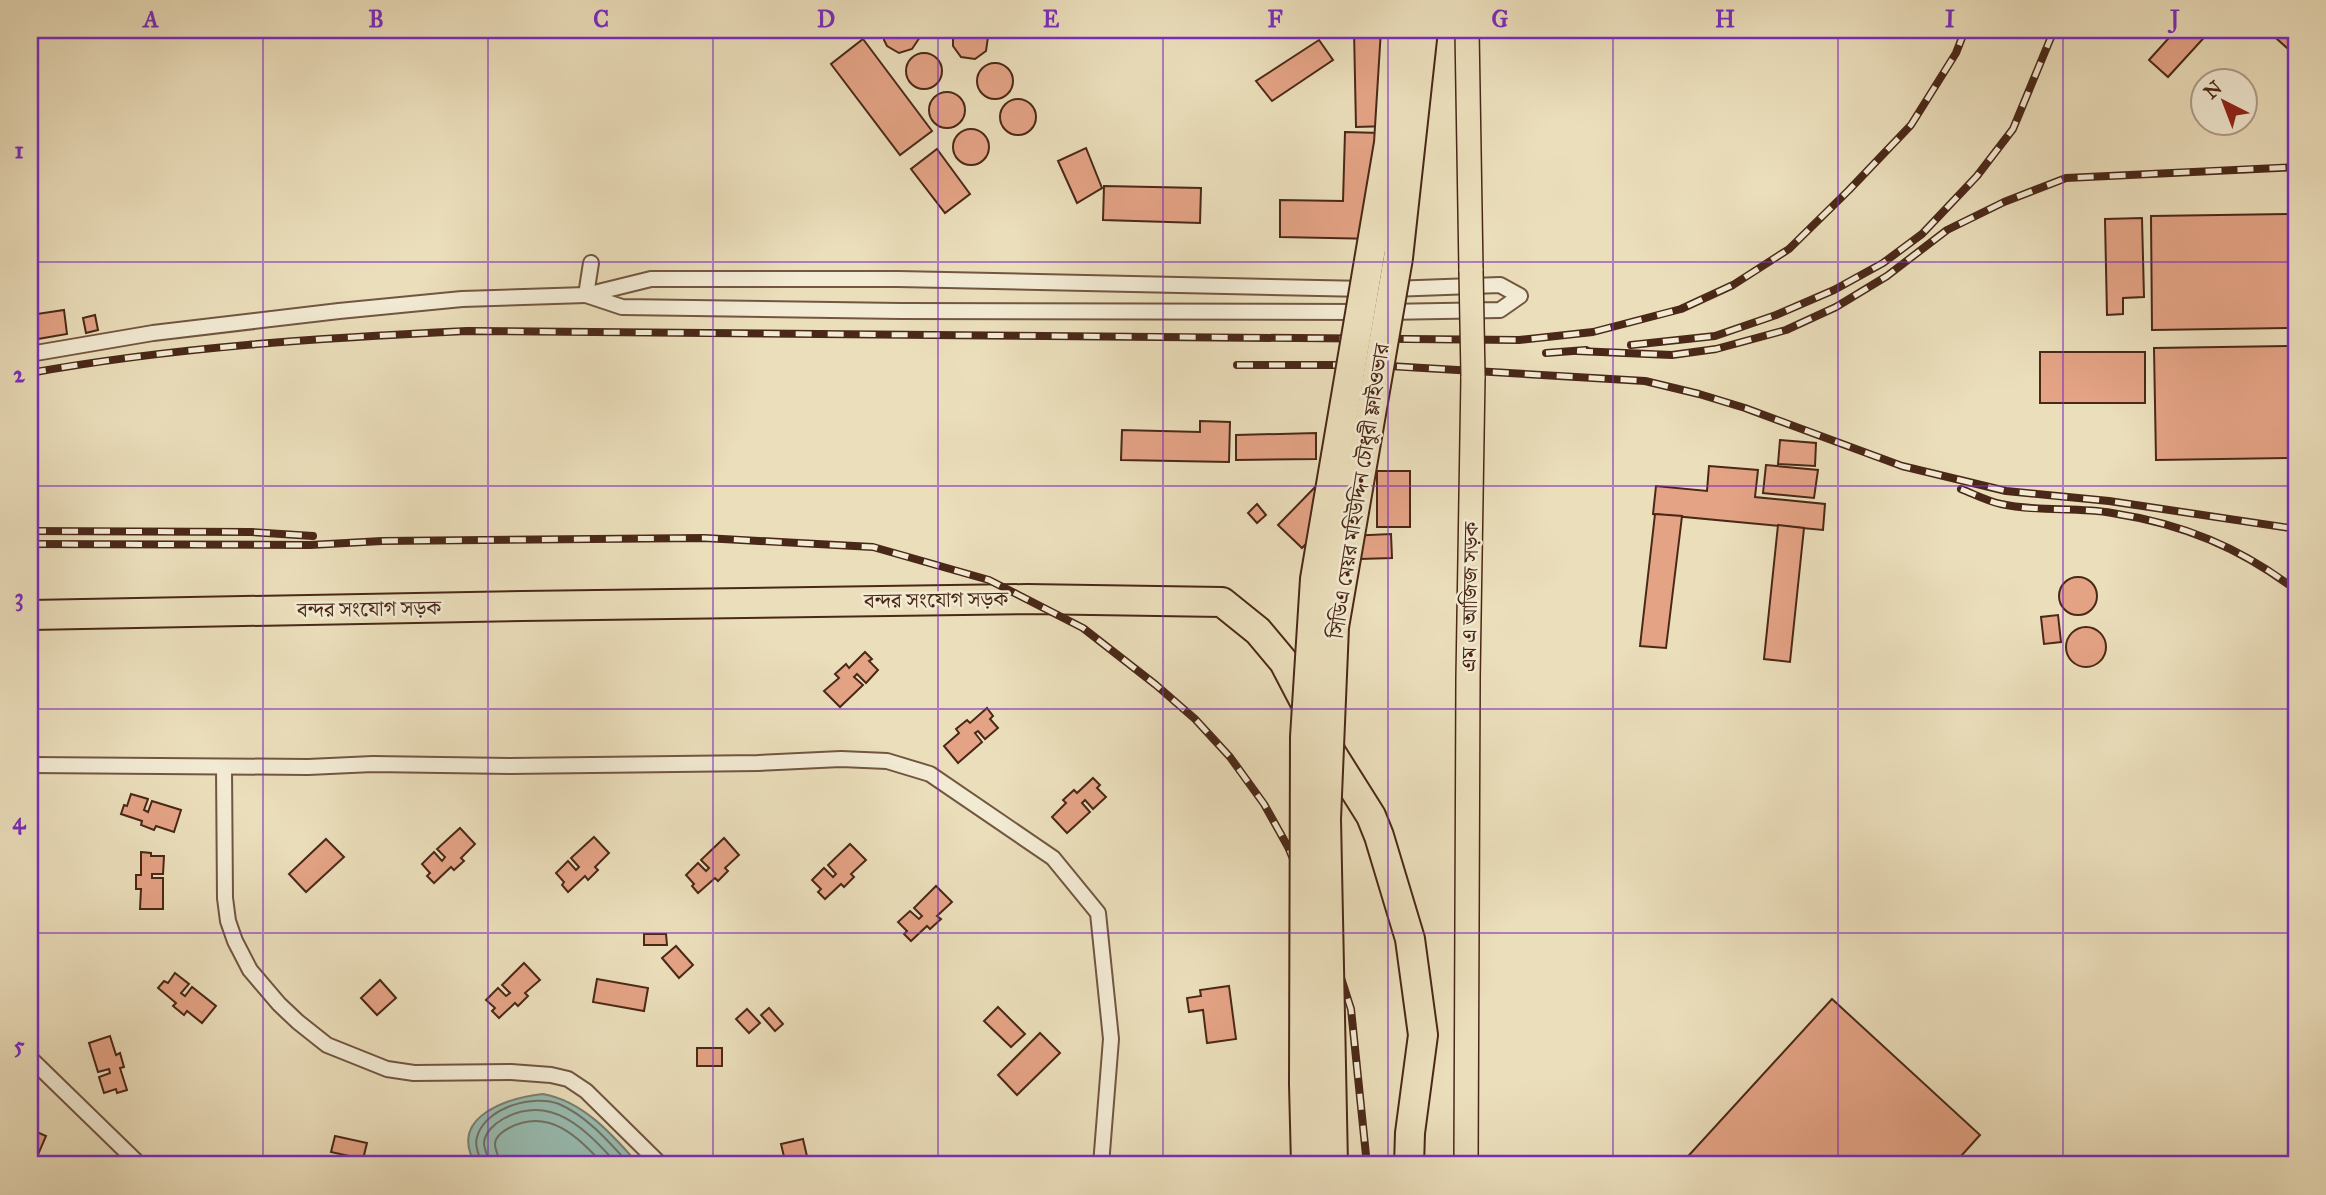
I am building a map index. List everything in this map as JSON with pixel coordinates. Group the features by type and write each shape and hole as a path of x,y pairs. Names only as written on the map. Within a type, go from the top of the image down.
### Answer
{"highway":[{"path":"1306,1165 1305,737 1315,579 1389,143 1396,30"},
{"name":"সিডিএ মেয়র মহিউদ্দিন চৌধুরী ফ্লাইওভার","path":"1334,1165 1326,819 1334,627 1398,258 1423,30"},
{"name":"বন্দর সংযোগ সড়ক","path":"30,615 999,600 1222,602 1270,643 1284,662 1332,754 1371,816 1379,836 1410,939 1423,1035 1410,1133 1409,1165"}],"main road":[{"name":"এম এ আজিজ সড়ক","path":"1466,1165 1468,678 1474,376 1467,30"}],"street":[{"path":"586,295 592,263"},
{"path":"30,354 153,333 340,311 462,299 586,295 651,279 911,279 1377,289 1500,285 1520,296 1500,310 1365,312 901,311 622,307 586,295"},
{"path":"30,765 732,763 841,759 887,761 930,774 1053,858 1098,913 1111,1039 1101,1165"},
{"path":"224,766 225,898 228,920 250,970 289,1013 327,1045 355,1059 387,1069 414,1073 511,1072 568,1079 586,1091 661,1165"},
{"path":"30,1059 140,1165"}],"water":[{"path":"543,1094 558,1098 584,1112 608,1131 639,1165 476,1165 469,1148 469,1134 475,1122 498,1106"}],"building":[{"path":"885,30 919,30 920,37 912,49 899,53 887,46 884,40"},
{"path":"957,30 984,30 988,37 986,51 975,59 961,57 953,46"},
{"path":"1354,30 1387,30 1389,126 1356,127"},
{"path":"2176,30 2211,30 2168,77 2149,60"},
{"path":"2267,30 2288,30 2296,37 2296,56"},
{"path":"863,39 932,131 900,155 831,64"},
{"path":"1319,40 1333,60 1272,101 1256,81"},
{"path":"924,53 937,58 942,71 937,84 924,89 911,84 906,71 911,58"},
{"path":"995,63 1008,68 1013,81 1008,94 995,99 982,94 977,81 982,68"},
{"path":"947,92 960,97 965,110 960,123 947,128 934,123 929,110 934,97"},
{"path":"1018,99 1031,104 1036,117 1031,130 1018,135 1005,130 1000,117 1005,104"},
{"path":"971,129 984,134 989,147 984,160 971,165 958,160 953,147 958,134"},
{"path":"1345,132 1381,133 1378,239 1280,237 1280,200 1343,201"},
{"path":"1086,148 1102,188 1077,203 1058,161"},
{"path":"937,149 970,194 945,213 911,169"},
{"path":"1104,186 1201,188 1200,223 1103,220"},
{"path":"2296,214 2296,328 2152,330 2151,216"},
{"path":"2142,218 2144,297 2123,298 2123,314 2107,315 2105,219"},
{"path":"64,310 67,334 32,340 30,315"},
{"path":"95,315 98,330 86,333 83,318"},
{"path":"2296,346 2296,458 2156,460 2154,348"},
{"path":"2040,352 2145,352 2145,403 2040,403"},
{"path":"1200,421 1230,422 1229,462 1121,460 1122,430 1200,432"},
{"path":"1316,433 1316,459 1236,460 1236,435"},
{"path":"1780,440 1816,443 1815,466 1778,464"},
{"path":"1766,465 1818,470 1814,498 1763,493"},
{"path":"1709,466 1758,470 1755,497 1825,504 1823,530 1653,514 1656,486 1707,491"},
{"path":"1377,471 1410,471 1410,527 1377,527"},
{"path":"1323,479 1347,502 1302,548 1278,525"},
{"path":"1257,504 1266,515 1257,523 1248,513"},
{"path":"1655,514 1682,516 1666,648 1640,646"},
{"path":"1778,525 1804,528 1790,662 1764,659"},
{"path":"1391,534 1392,558 1327,560 1326,537"},
{"path":"2078,577 2092,582 2097,596 2092,610 2078,615 2064,610 2059,596 2064,582"},
{"path":"2058,615 2061,642 2044,644 2041,617"},
{"path":"2086,627 2100,633 2106,647 2100,661 2086,667 2072,661 2066,647 2072,633"},
{"path":"865,652 878,670 866,683 857,674 854,677 863,685 840,707 824,691 839,678 835,674 846,664 849,668"},
{"path":"987,708 993,716 990,719 998,728 985,739 978,731 975,733 982,742 958,763 944,746 959,733 956,729 967,720 970,723"},
{"path":"1093,778 1100,785 1097,788 1106,797 1093,809 1085,800 1082,803 1090,812 1067,833 1052,817 1066,803 1063,800 1074,790 1077,793"},
{"path":"131,794 148,799 144,810 148,812 152,801 181,810 174,832 156,826 154,830 141,825 142,821 121,814"},
{"path":"460,828 475,844 461,858 464,861 454,870 451,867 434,883 427,876 430,873 422,864 434,852 442,861 445,857 437,849"},
{"path":"594,837 609,853 595,867 598,870 588,880 585,876 568,892 556,873 568,861 576,870 579,867 571,858"},
{"path":"724,838 739,855 725,868 728,871 718,881 715,878 698,893 686,875 698,863 706,871 709,868 701,860"},
{"path":"326,839 344,857 306,892 289,874"},
{"path":"850,844 866,860 851,874 854,877 844,887 841,884 825,899 818,892 821,889 812,880 824,868 833,877 836,874 828,865"},
{"path":"141,852 151,853 151,856 164,856 163,874 152,874 152,878 163,878 163,909 140,909 141,889 136,889 136,875 141,875"},
{"path":"936,886 952,902 937,916 941,919 930,929 927,926 911,941 904,934 907,931 898,922 910,911 919,919 922,916 914,908"},
{"path":"644,934 666,934 667,945 644,945"},
{"path":"676,946 693,965 679,978 662,958"},
{"path":"524,963 540,980 525,993 528,996 518,1006 515,1003 499,1018 492,1011 495,1008 486,1000 498,988 506,996 510,993 502,985"},
{"path":"175,973 189,984 181,993 185,996 192,987 216,1006 202,1023 187,1011 184,1015 173,1006 176,1003 158,988 164,981 168,983"},
{"path":"597,979 648,988 644,1011 593,1002"},
{"path":"380,980 396,998 377,1015 361,998"},
{"path":"1229,986 1236,1039 1207,1043 1203,1010 1189,1012 1187,998 1201,996 1200,990"},
{"path":"1832,999 1980,1135 1953,1165 1680,1165"},
{"path":"998,1007 1025,1034 1011,1047 984,1021"},
{"path":"769,1008 783,1024 775,1031 761,1015"},
{"path":"747,1009 760,1023 749,1033 736,1019"},
{"path":"1040,1033 1060,1053 1017,1095 998,1075"},
{"path":"110,1036 116,1055 120,1053 124,1067 120,1068 127,1090 117,1093 116,1089 104,1093 99,1077 110,1073 109,1069 98,1072 89,1043"},
{"path":"697,1048 722,1048 722,1066 697,1066"},
{"path":"30,1129 46,1136 37,1157 30,1154"},
{"path":"335,1136 367,1143 363,1159 331,1152"},
{"path":"803,1139 809,1165 786,1165 781,1144"}],"railway":[{"path":"30,373 193,350 467,331 1519,340 1593,332 1681,309 1733,285 1789,249 1911,125 1956,53 1965,30"},
{"path":"1631,345 1715,336 1776,315 1834,290 1883,263 1922,234 1977,176 2013,129 2054,30"},
{"path":"1577,351 1672,355 1716,349 1786,330 1836,307 1887,276 1947,230 2004,202 2066,178 2296,167"},
{"path":"1546,353 1586,350"},
{"path":"1237,365 1372,365 1645,381 1745,408 1902,466 2006,491 2109,501 2296,529"},
{"path":"1961,489 1991,501 2014,506 2099,511 2163,524 2231,550 2253,561 2296,590"},
{"path":"30,531 251,532 313,536"},
{"path":"30,544 310,545 382,541 704,538 873,547 989,580 1083,628 1156,685 1195,719 1230,757 1264,804 1288,847 1333,953 1351,1009 1367,1165"}]}
